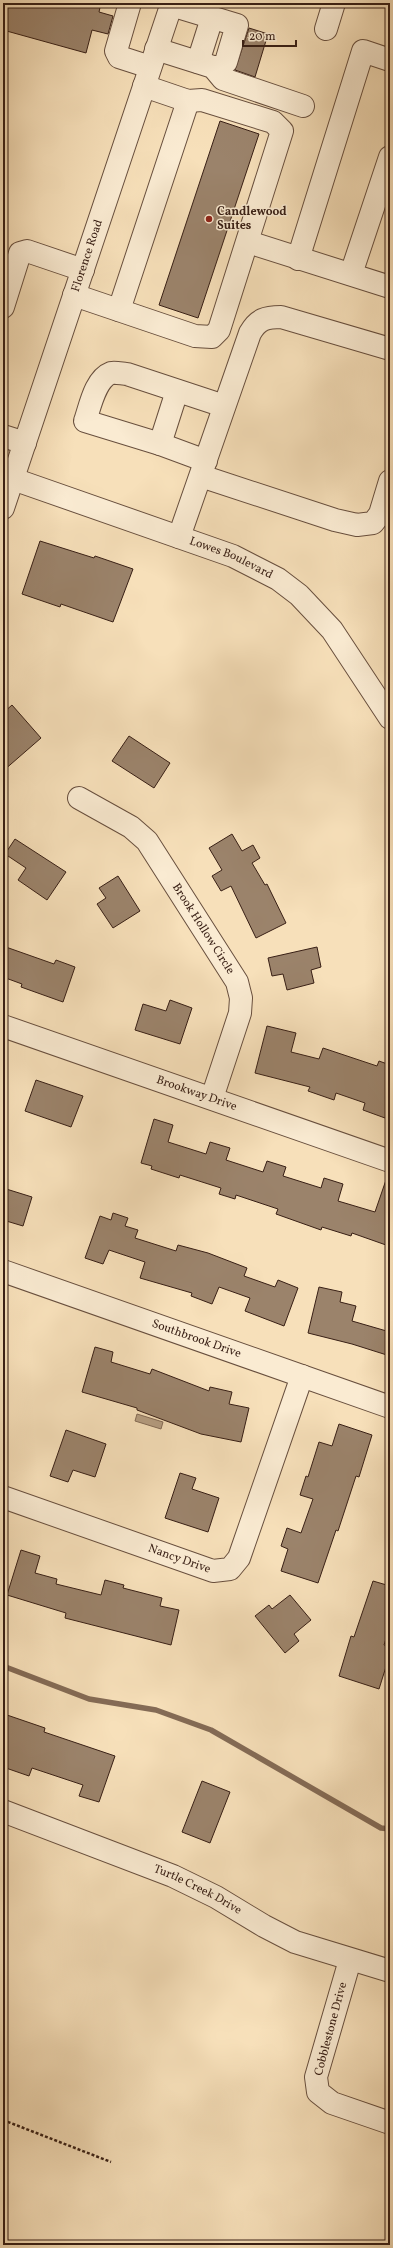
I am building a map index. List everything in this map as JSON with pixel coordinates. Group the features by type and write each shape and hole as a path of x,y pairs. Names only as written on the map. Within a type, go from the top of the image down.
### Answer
{"street":[{"path":"130,3 116,51 119,57 150,67 206,65 223,80 303,106"},
{"path":"326,30 334,3"},
{"path":"172,4 212,18 206,65"},
{"name":"Florence Road","path":"3,508 172,4"},
{"path":"298,259 363,51 390,60"},
{"path":"74,295 196,336 212,337 219,330 282,131 274,122 202,100 188,101 150,67"},
{"path":"119,310 188,101"},
{"path":"351,274 390,158"},
{"path":"248,242 390,287"},
{"path":"3,307 20,253 27,251 82,270"},
{"path":"179,537 250,333 256,323 267,317 281,317 390,349"},
{"path":"224,406 127,374 112,373 102,379 94,394 85,421 160,444 203,468 335,520 357,525 373,523 380,514 390,481"},
{"path":"160,444 177,391"},
{"path":"3,436 25,443"},
{"name":"Lowes Boulevard","path":"13,479 255,565 278,578 299,595 332,630 390,718"},
{"name":"Brook Hollow Circle","path":"79,798 131,827 147,841 236,982 240,998 240,1013 212,1098"},
{"name":"Brookway Drive","path":"3,1026 212,1098 390,1162"},
{"name":"Southbrook Drive","path":"3,1271 390,1407"},
{"name":"Nancy Drive","path":"3,1497 213,1571 230,1569 239,1558 302,1376"},
{"name":"Turtle Creek Drive","path":"3,1811 173,1876 216,1896 264,1926 295,1942 390,1971"},
{"name":"Cobblestone Drive","path":"350,1960 316,2077 318,2092 332,2103 390,2123"}],"path":[{"path":"3,2120 111,2162"}],"shaded area":[{"path":"137,1414 163,1422 161,1429 135,1421"}],"building":[{"path":"6,3 101,3 99,12 113,16 108,34 92,30 86,53 3,30 3,13"},
{"path":"249,28 268,34 255,77 235,70"},
{"name":"Candlewood Suites","path":"220,121 259,134 198,318 159,305"},
{"path":"40,541 94,558 95,556 133,569 113,622 61,604 60,607 22,594"},
{"path":"12,705 41,738 3,771 3,713"},
{"path":"129,736 170,763 154,788 112,761"},
{"path":"232,834 242,851 253,845 260,858 252,863 265,885 267,884 286,923 256,938 231,886 221,891 212,876 222,870 209,848"},
{"path":"15,839 66,872 47,900 18,880 26,868 5,854"},
{"path":"118,876 140,911 113,928 97,904 106,898 99,888"},
{"path":"3,946 54,964 56,960 75,967 63,1002 21,987 22,984 3,977"},
{"path":"317,947 321,967 311,970 314,983 287,990 283,974 272,976 268,958"},
{"path":"170,1000 192,1008 180,1044 135,1030 143,1004 166,1011"},
{"path":"267,1026 296,1033 291,1052 319,1059 323,1048 377,1066 379,1061 390,1065 390,1102 385,1118 363,1110 365,1103 336,1093 334,1100 308,1091 310,1087 255,1073"},
{"path":"36,1080 83,1096 71,1127 25,1111"},
{"path":"154,1119 173,1125 168,1142 206,1154 210,1142 230,1148 226,1160 263,1172 267,1161 286,1167 283,1176 321,1188 324,1178 343,1184 338,1201 375,1212 387,1177 390,1177 390,1233 386,1245 352,1233 351,1236 322,1227 321,1230 276,1214 278,1209 236,1195 235,1199 219,1194 221,1188 180,1175 179,1178 151,1169 152,1166 141,1163"},
{"path":"3,1188 32,1197 23,1226 3,1220"},
{"path":"113,1213 128,1218 125,1226 138,1230 135,1238 176,1251 178,1245 208,1253 247,1268 244,1276 275,1287 278,1280 298,1288 284,1326 245,1311 250,1298 219,1287 212,1304 191,1296 192,1293 140,1278 145,1262 109,1250 103,1264 85,1258 100,1216 111,1220"},
{"path":"319,1287 342,1292 340,1302 356,1306 352,1321 390,1332 390,1356 352,1344 308,1333"},
{"path":"95,1347 113,1352 111,1362 150,1374 152,1369 209,1391 210,1387 232,1392 229,1404 249,1408 241,1442 201,1434 137,1410 137,1408 82,1392"},
{"path":"339,1424 372,1435 359,1477 356,1476 338,1531 336,1530 318,1583 281,1571 288,1549 281,1546 287,1528 301,1533 313,1499 300,1495 306,1476 308,1477 319,1442 332,1446"},
{"path":"66,1430 106,1444 95,1477 73,1470 68,1482 50,1476"},
{"path":"180,1473 196,1478 192,1489 219,1498 208,1532 165,1518"},
{"path":"21,1550 40,1556 35,1573 57,1579 56,1584 101,1595 105,1580 124,1585 123,1588 162,1598 160,1606 179,1610 171,1645 65,1618 66,1613 7,1595"},
{"path":"373,1581 390,1586 390,1626 384,1645 390,1647 390,1654 379,1689 339,1676 351,1636 354,1637"},
{"path":"290,1595 311,1620 294,1634 299,1641 285,1653 255,1616 269,1605 272,1609"},
{"path":"7,1715 45,1728 44,1732 115,1756 99,1802 79,1796 83,1785 32,1768 29,1776 3,1767 3,1726"},
{"path":"202,1781 230,1792 210,1843 182,1832"}],"waterway":[{"path":"3,1666 89,1699 156,1710 211,1730 381,1828 390,1829"}],"place":[{"name":"Candlewood Suites","path":"209,219"}]}
